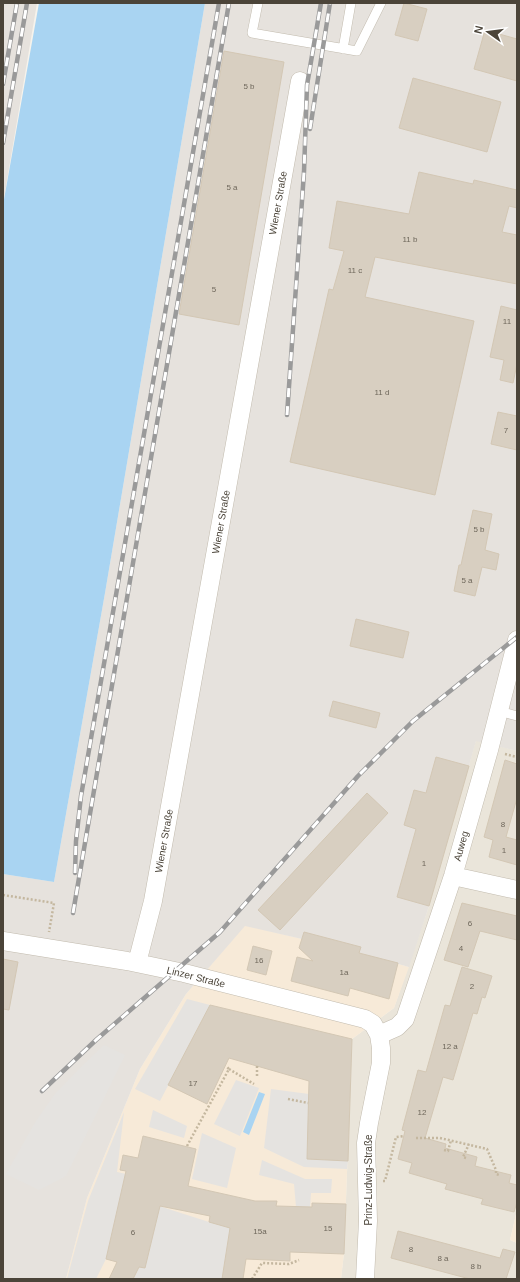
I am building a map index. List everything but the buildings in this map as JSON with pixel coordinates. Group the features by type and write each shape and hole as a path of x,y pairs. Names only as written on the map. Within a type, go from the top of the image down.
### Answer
{"street":[{"name":"Wiener Straße","path":"137,963 153,901 300,80"},
{"name":"Auweg","path":"379,1035 397,1027 405,1019 453,876 499,711 517,640"},
{"path":"453,876 517,890"},
{"name":"Linzer Straße","path":"3,941 137,963 365,1019 373,1024 379,1035"},
{"name":"Prinz-Ludwig-Straße","path":"365,1279 368,1220 366,1143 381,1063 379,1035"}],"lane":[{"path":"258,3 252,33 357,51 381,3"},
{"path":"343,49 351,3"},
{"path":"499,711 517,716"}],"path":[{"path":"3,895 54,903 45,948"},
{"path":"226,1066 254,1084"},
{"path":"257,1066 258,1077"},
{"path":"187,1146 229,1069"},
{"path":"288,1099 308,1103"},
{"path":"366,1181 385,1181 396,1137 404,1136"},
{"path":"416,1138 440,1138 487,1149 496,1170 496,1174 499,1176"},
{"path":"444,1150 448,1151 451,1140"},
{"path":"466,1158 463,1157 469,1144"},
{"path":"252,1279 262,1263 289,1264 299,1260"}],"shaded area":[{"path":"3,3 37,3 3,204"},
{"path":"205,3 517,3 517,751 476,741 429,906 409,967 359,953 360,947 304,932 302,939 245,926 186,994 140,1069 87,1198 66,1279 3,1279 3,874 54,882 105,593"},
{"path":"476,740 517,751 517,1210 510,1240 517,1243 517,1279 341,1279 344,1253 352,1039 394,1008 429,906"},
{"path":"245,925 302,939 304,932 361,947 359,953 409,967 394,1008 352,1039 344,1253 341,1279 66,1279 87,1198 140,1069 186,994"},
{"path":"187,999 210,1005 160,1101 135,1089"},
{"path":"104,1045 125,1055 66,1176 39,1190 6,1174 36,1121 55,1094"},
{"path":"236,1080 259,1088 240,1136 214,1124"},
{"path":"271,1089 309,1094 307,1159 348,1161 347,1169 304,1167 264,1148"},
{"path":"153,1110 187,1126 184,1138 149,1127"},
{"path":"124,1112 117,1172 126,1174 106,1259 96,1279 67,1279 88,1201"},
{"path":"202,1133 236,1148 227,1188 192,1179"},
{"path":"262,1160 305,1179 332,1179 331,1193 311,1193 310,1208 296,1207 294,1184 259,1175"},
{"path":"159,1206 230,1228 222,1279 133,1279 139,1267 145,1268"},
{"path":"517,1210 517,1243 510,1240"}],"water":[{"path":"39,3 205,3 105,593 54,882 3,874 3,205"},
{"path":"259,1092 265,1094 249,1135 243,1132"}],"railway":[{"path":"3,84 17,3"},
{"path":"3,143 27,3"},
{"path":"75,873 76,841 81,796 219,3"},
{"path":"73,913 229,3"},
{"path":"287,415 304,172 307,85 321,3"},
{"path":"310,129 330,3"},
{"path":"42,1091 96,1040 220,932 358,776 413,721 517,637"}]}
